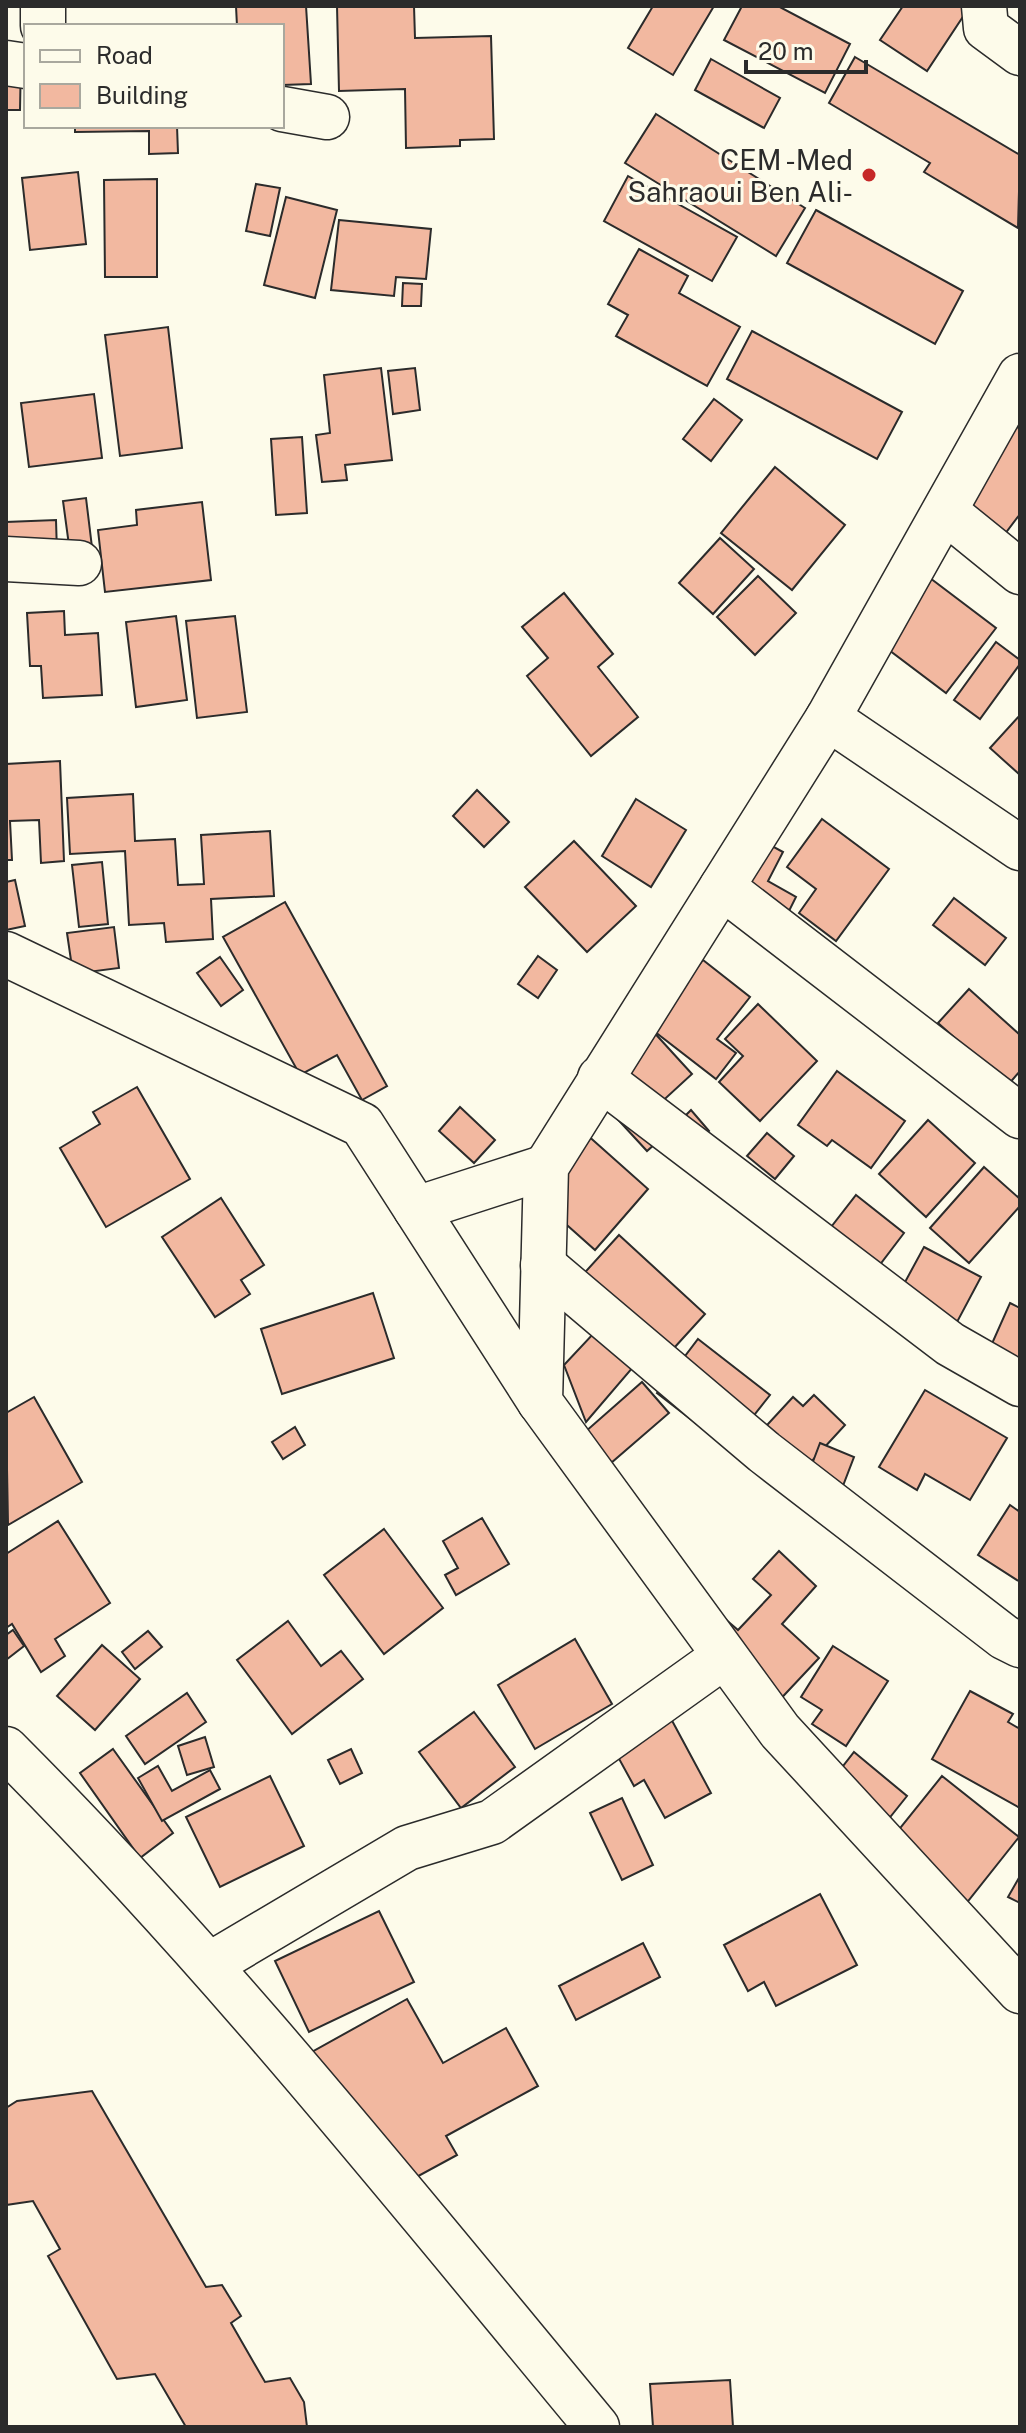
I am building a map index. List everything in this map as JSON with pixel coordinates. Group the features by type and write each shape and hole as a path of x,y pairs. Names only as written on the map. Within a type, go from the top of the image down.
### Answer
{"street":[{"path":"984,6 986,28 1020,53"},
{"path":"284,109 327,117"},
{"path":"540,1402 546,1167 828,718 1020,376"},
{"path":"946,512 1020,572"},
{"path":"6,559 79,563"},
{"path":"828,718 1020,848"},
{"path":"722,887 1020,1116"},
{"path":"6,954 362,1125 540,1402 723,1657 780,1731 1020,1991"},
{"path":"600,1078 950,1344 1020,1384"},
{"path":"416,1209 546,1167"},
{"path":"543,1265 764,1452 1004,1637 1020,1645"},
{"path":"211,1964 407,1848 492,1822 723,1657"},
{"path":"6,1749 111,1854 211,1964 597,2427"}],"building":[{"path":"236,6 306,6 311,84 284,85 284,24 237,24"},
{"path":"337,6 414,6 415,38 491,36 494,139 460,140 460,146 406,148 405,89 339,91"},
{"path":"653,6 714,6 673,75 628,48"},
{"path":"742,6 778,6 850,44 825,93 724,40"},
{"path":"903,6 970,6 927,71 880,40"},
{"path":"6,56 21,57 20,110 6,110"},
{"path":"855,57 1020,155 1018,228 924,172 930,163 829,103"},
{"path":"711,59 780,98 764,128 695,90"},
{"path":"656,114 805,208 776,256 625,163"},
{"path":"75,128 177,128 178,153 149,154 149,131 75,132"},
{"path":"78,172 86,244 30,250 22,178"},
{"path":"628,176 737,237 712,281 604,221"},
{"path":"157,179 157,277 105,277 104,180"},
{"path":"256,184 280,188 270,236 246,231"},
{"path":"286,197 337,210 315,298 264,285"},
{"path":"816,210 963,291 935,344 787,263"},
{"path":"339,220 431,229 426,279 396,277 394,296 331,290"},
{"path":"639,249 688,276 679,293 740,327 707,386 616,336 628,315 608,304"},
{"path":"403,283 422,284 421,306 402,306"},
{"path":"168,327 182,448 120,456 105,335"},
{"path":"752,331 902,412 877,459 727,379"},
{"path":"381,368 392,460 345,465 347,480 322,482 316,435 330,433 324,375"},
{"path":"415,368 420,410 393,414 388,371"},
{"path":"94,394 102,458 29,467 21,403"},
{"path":"714,399 742,420 711,461 683,439"},
{"path":"997,411 1020,429 1020,514 992,551 927,501"},
{"path":"302,437 307,513 276,515 271,439"},
{"path":"775,467 845,525 792,590 721,533"},
{"path":"86,498 95,572 73,575 63,501"},
{"path":"202,502 211,580 105,592 98,530 137,525 136,510"},
{"path":"56,520 57,553 6,555 6,522"},
{"path":"720,538 754,569 713,614 679,583"},
{"path":"758,576 796,613 755,655 717,617"},
{"path":"930,578 996,628 946,693 881,644"},
{"path":"564,593 613,654 598,667 638,717 591,756 527,676 548,658 522,627"},
{"path":"64,611 65,635 98,633 102,695 43,698 41,666 30,666 27,613"},
{"path":"176,616 187,700 136,707 126,622"},
{"path":"235,616 247,712 197,718 186,621"},
{"path":"996,642 1020,660 1020,664 980,719 954,700"},
{"path":"1020,715 1020,775 990,748"},
{"path":"60,761 64,861 41,863 39,820 10,821 12,860 6,860 6,764"},
{"path":"477,790 509,822 484,847 453,816"},
{"path":"133,794 135,841 175,839 178,885 204,884 201,835 270,831 274,896 211,899 213,939 166,942 164,923 129,925 125,851 70,854 67,798"},
{"path":"636,799 686,830 651,887 602,856"},
{"path":"822,819 889,869 836,941 799,913 816,889 787,867"},
{"path":"744,831 783,852 768,881 796,897 783,923 746,926"},
{"path":"574,841 636,906 587,952 525,887"},
{"path":"102,862 108,924 79,927 72,865"},
{"path":"15,880 25,926 6,930 6,882"},
{"path":"954,898 1006,938 985,965 933,925"},
{"path":"285,902 387,1086 362,1100 337,1055 300,1075 223,937"},
{"path":"114,927 119,968 73,974 67,933"},
{"path":"538,956 557,970 538,998 518,984"},
{"path":"220,957 243,990 221,1006 197,973"},
{"path":"703,960 750,997 717,1039 736,1053 716,1079 650,1028"},
{"path":"969,989 1020,1035 1020,1071 1008,1085 938,1023"},
{"path":"758,1004 817,1061 760,1121 719,1082 743,1056 725,1039"},
{"path":"650,1028 692,1074 656,1107 674,1127 691,1110 709,1131 682,1155 664,1136 647,1151 587,1086"},
{"path":"837,1071 905,1121 871,1168 832,1140 827,1146 798,1125"},
{"path":"137,1087 190,1179 106,1227 60,1148 100,1124 93,1112"},
{"path":"460,1107 495,1140 474,1163 439,1131"},
{"path":"928,1120 975,1163 926,1217 879,1174"},
{"path":"585,1133 648,1189 595,1250 532,1194"},
{"path":"767,1133 794,1156 775,1179 747,1156"},
{"path":"984,1167 1020,1199 1020,1206 969,1263 930,1228"},
{"path":"856,1195 904,1233 863,1287 814,1249"},
{"path":"221,1198 264,1265 241,1280 250,1294 215,1317 162,1237"},
{"path":"619,1235 705,1314 664,1359 578,1280"},
{"path":"924,1247 981,1277 948,1339 891,1308"},
{"path":"373,1293 394,1358 282,1394 261,1329"},
{"path":"1010,1303 1020,1308 1020,1383 982,1366"},
{"path":"593,1334 634,1366 586,1422 564,1365"},
{"path":"698,1339 770,1395 728,1448 657,1393"},
{"path":"642,1382 669,1413 611,1463 585,1432"},
{"path":"925,1390 1007,1438 970,1500 925,1474 917,1490 879,1467"},
{"path":"814,1395 845,1425 799,1475 757,1436 793,1397 803,1406"},
{"path":"34,1397 82,1482 8,1525 6,1413"},
{"path":"295,1427 305,1445 283,1459 272,1442"},
{"path":"820,1443 854,1457 831,1517 797,1504"},
{"path":"1010,1505 1020,1512 1020,1582 978,1555"},
{"path":"482,1518 509,1564 456,1595 445,1575 458,1568 443,1541"},
{"path":"58,1521 110,1603 55,1639 65,1656 41,1672 12,1624 6,1628 6,1554"},
{"path":"384,1529 443,1608 384,1654 324,1575"},
{"path":"779,1551 816,1586 782,1624 819,1658 773,1707 704,1642 725,1619 738,1630 771,1595 753,1579"},
{"path":"288,1621 321,1666 341,1651 363,1679 292,1734 237,1660"},
{"path":"13,1630 24,1646 6,1660 6,1635"},
{"path":"148,1631 162,1647 135,1669 122,1652"},
{"path":"575,1639 612,1704 535,1749 498,1685"},
{"path":"102,1645 140,1679 95,1730 57,1696"},
{"path":"833,1646 888,1681 846,1746 812,1724 822,1710 801,1697"},
{"path":"970,1691 1013,1714 1008,1722 1020,1729 1020,1808 932,1759"},
{"path":"187,1693 206,1722 145,1764 126,1736"},
{"path":"474,1712 515,1767 461,1808 419,1752"},
{"path":"669,1715 711,1793 665,1818 644,1780 634,1786 612,1746"},
{"path":"205,1737 214,1767 187,1775 178,1746"},
{"path":"113,1749 173,1833 140,1858 80,1773"},
{"path":"351,1749 362,1773 340,1784 328,1760"},
{"path":"854,1752 907,1796 875,1836 822,1793"},
{"path":"158,1766 172,1791 210,1770 220,1789 162,1821 138,1778"},
{"path":"270,1776 304,1846 220,1887 186,1817"},
{"path":"942,1776 1019,1837 957,1915 880,1853"},
{"path":"622,1798 653,1865 622,1880 590,1813"},
{"path":"1020,1876 1020,1903 1008,1897"},
{"path":"820,1894 857,1965 776,2006 764,1982 748,1991 724,1945"},
{"path":"379,1911 414,1982 309,2032 275,1961"},
{"path":"643,1943 660,1977 576,2020 559,1986"},
{"path":"407,1999 443,2063 506,2028 538,2086 446,2136 457,2155 400,2186 292,2063"},
{"path":"92,2091 206,2287 222,2285 241,2316 231,2323 265,2382 290,2378 304,2402 307,2427 186,2427 155,2374 117,2379 48,2256 60,2249 33,2201 6,2205 6,2108 17,2101"},
{"path":"730,2380 733,2427 653,2427 650,2384"}],"place":[{"name":"CEM -Med Sahraoui Ben Ali-","path":"869,175"}]}
